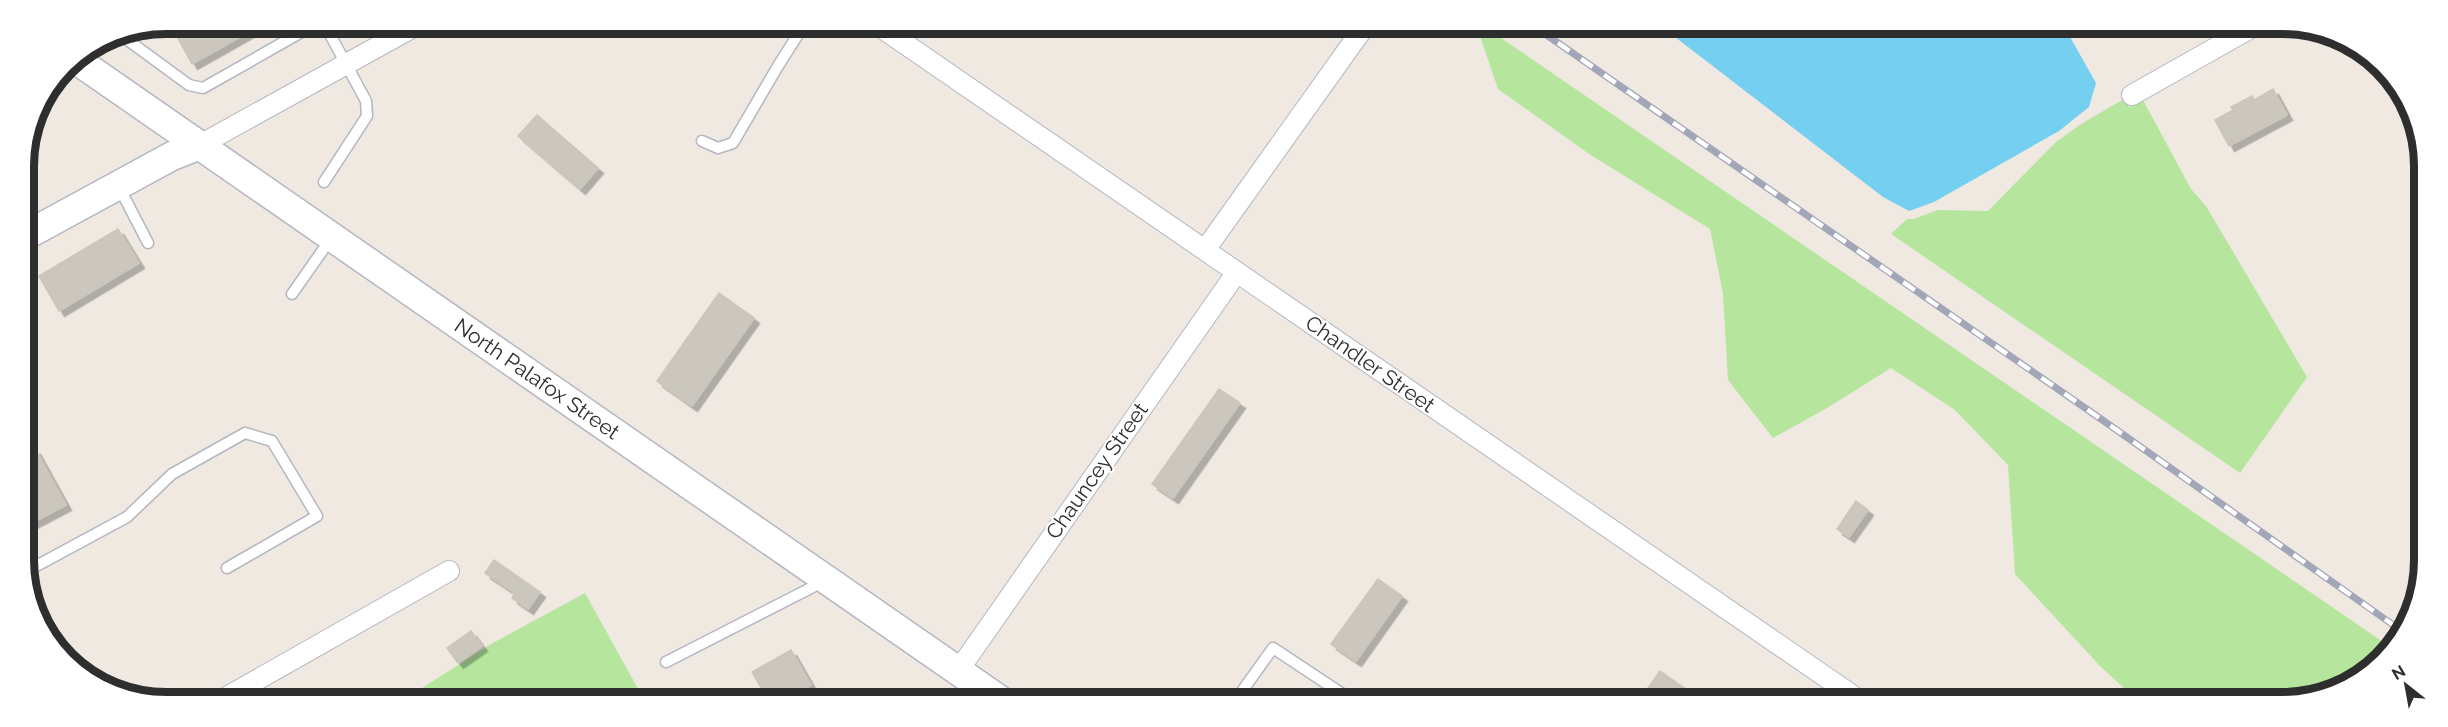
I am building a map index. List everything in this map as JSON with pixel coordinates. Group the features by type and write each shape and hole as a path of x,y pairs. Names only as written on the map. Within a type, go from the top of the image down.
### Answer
{"main road":[{"name":"North Palafox Street","path":"83,64 989,692"},
{"path":"35,231 172,156 200,145"}],"street":[{"path":"200,145 401,34"},
{"name":"Chandler Street","path":"891,34 1847,692"},
{"path":"1205,250 1359,34"},
{"path":"2132,94 2240,34"},
{"name":"Chauncey Street","path":"958,670 1237,272"},
{"path":"236,692 449,571"}],"lane":[{"path":"128,40 189,85 203,88 298,34"},
{"path":"324,182 366,116 366,101 334,34"},
{"path":"702,141 718,148 733,143 799,34"},
{"path":"118,185 148,243"},
{"path":"292,294 332,236"},
{"path":"35,567 127,517 172,474 245,433 272,441 317,516 227,568"},
{"path":"666,662 807,590 818,584 823,577"},
{"path":"1241,692 1273,648 1339,692"}],"green space":[{"path":"1479,34 1495,34 2385,643 2369,660 2348,675 2316,688 2291,692 2128,692 2100,666 2015,574 2008,465 1955,410 1891,368 1773,438 1728,380 1723,294 1710,229 1589,154 1498,89"},
{"path":"2124,99 2129,107 2143,100 2191,189 2206,206 2307,377 2240,473 1891,234 1907,219 1938,210 1988,211 2056,142 2081,124"},
{"path":"585,593 639,692 416,692 491,644"}],"water":[{"path":"1671,34 2068,34 2096,83 2089,107 2059,131 1934,202 1909,211 1883,197"}],"building":[{"path":"176,34 245,34 192,64"},
{"path":"2273,89 2287,115 2229,146 2215,120 2233,110 2231,107 2252,96 2254,100"},
{"path":"537,115 598,168 580,189 518,136"},
{"path":"118,229 139,263 59,311 39,276"},
{"path":"719,293 754,318 692,406 657,381"},
{"path":"1219,389 1240,403 1173,498 1152,484"},
{"path":"34,449 66,505 34,522"},
{"path":"1856,501 1868,510 1849,537 1837,529"},
{"path":"494,560 540,592 528,609 512,598 515,593 485,573"},
{"path":"1378,579 1402,596 1356,661 1331,644"},
{"path":"471,631 482,646 458,663 447,648"},
{"path":"791,650 811,685 798,692 763,692 752,672"},
{"path":"1660,671 1690,692 1645,692"}],"railway":[{"path":"1545,34 2101,419 2396,627"}]}
